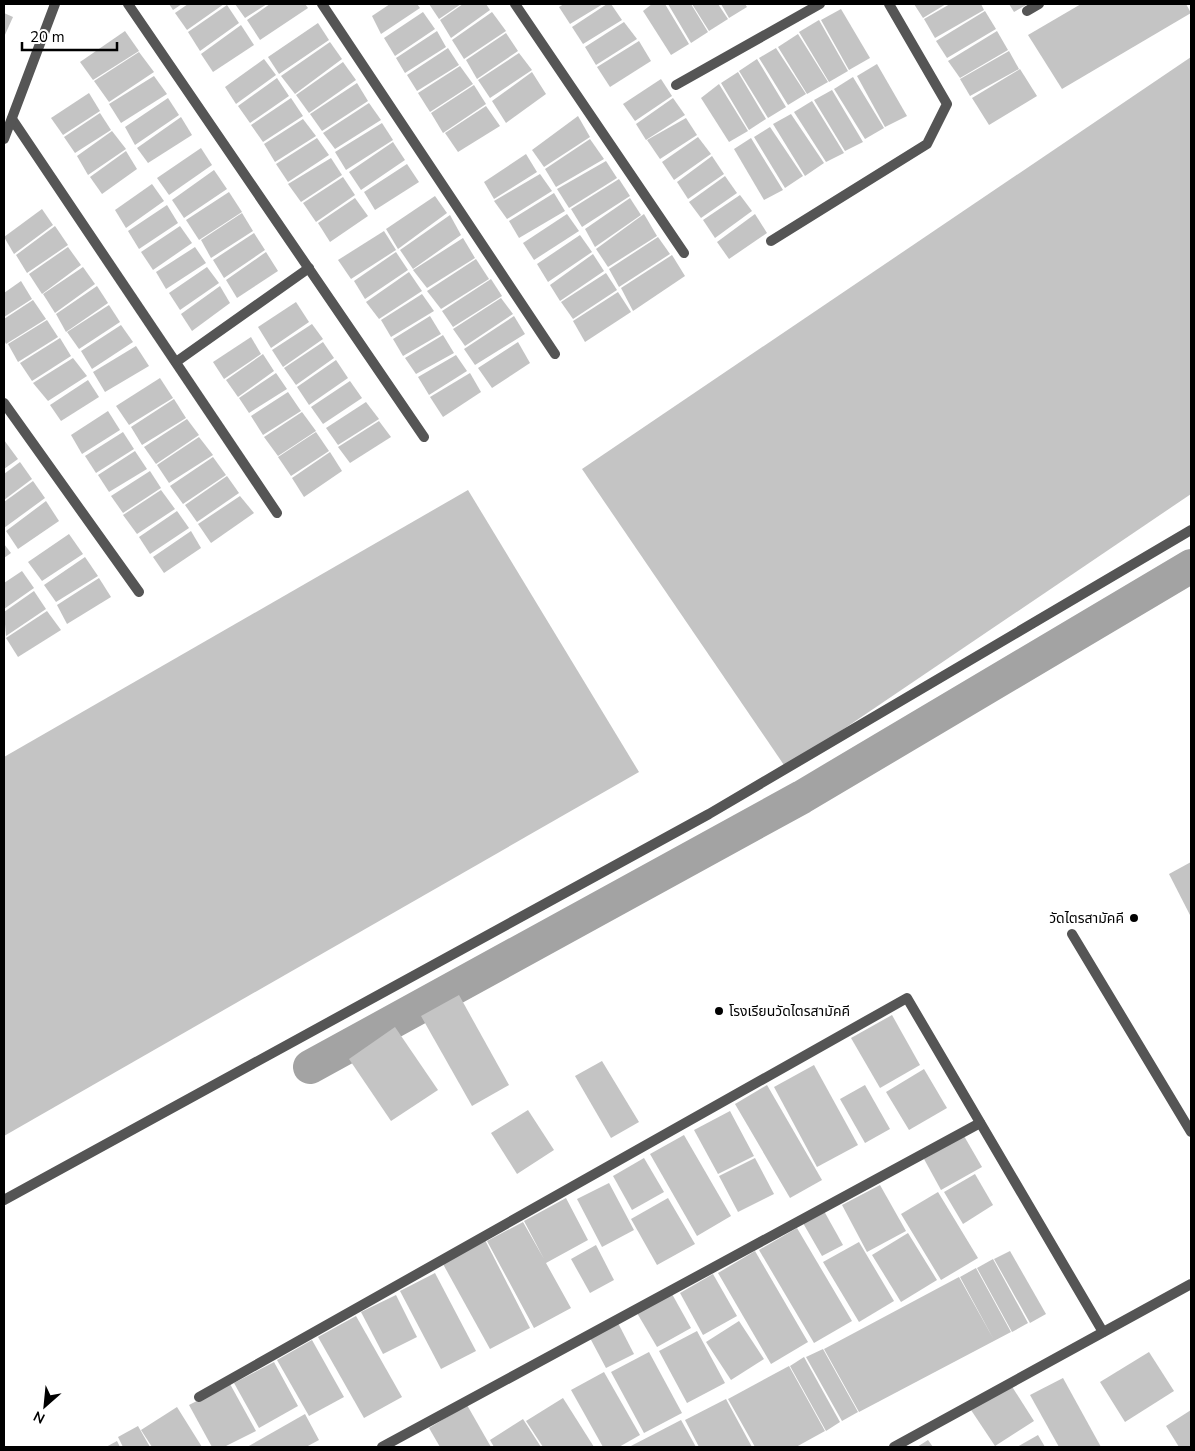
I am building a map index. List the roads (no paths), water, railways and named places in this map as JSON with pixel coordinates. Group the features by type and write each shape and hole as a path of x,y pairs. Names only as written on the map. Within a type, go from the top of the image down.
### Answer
{"street":[{"path":"4,139 55,4"},
{"path":"128,4 424,437"},
{"path":"322,4 555,354"},
{"path":"515,4 684,253"},
{"path":"676,85 820,4"},
{"path":"771,241 927,144 947,104 889,4"},
{"path":"1027,11 1039,4"},
{"path":"12,119 277,513"},
{"path":"176,362 309,268"},
{"path":"4,402 138,592"},
{"path":"4,1200 709,814 1191,530"},
{"path":"1072,934 1191,1132"},
{"path":"199,1396 907,998 1103,1332"},
{"path":"382,1447 980,1123"},
{"path":"894,1447 1191,1284"}],"waterway":[{"path":"310,1067 802,797 1191,566"}],"place":[{"name":"วัดไตรสามัคคี","path":"1134,918"},
{"name":"โรงเรียนวัดไตรสามัคคี","path":"719,1011"}]}
